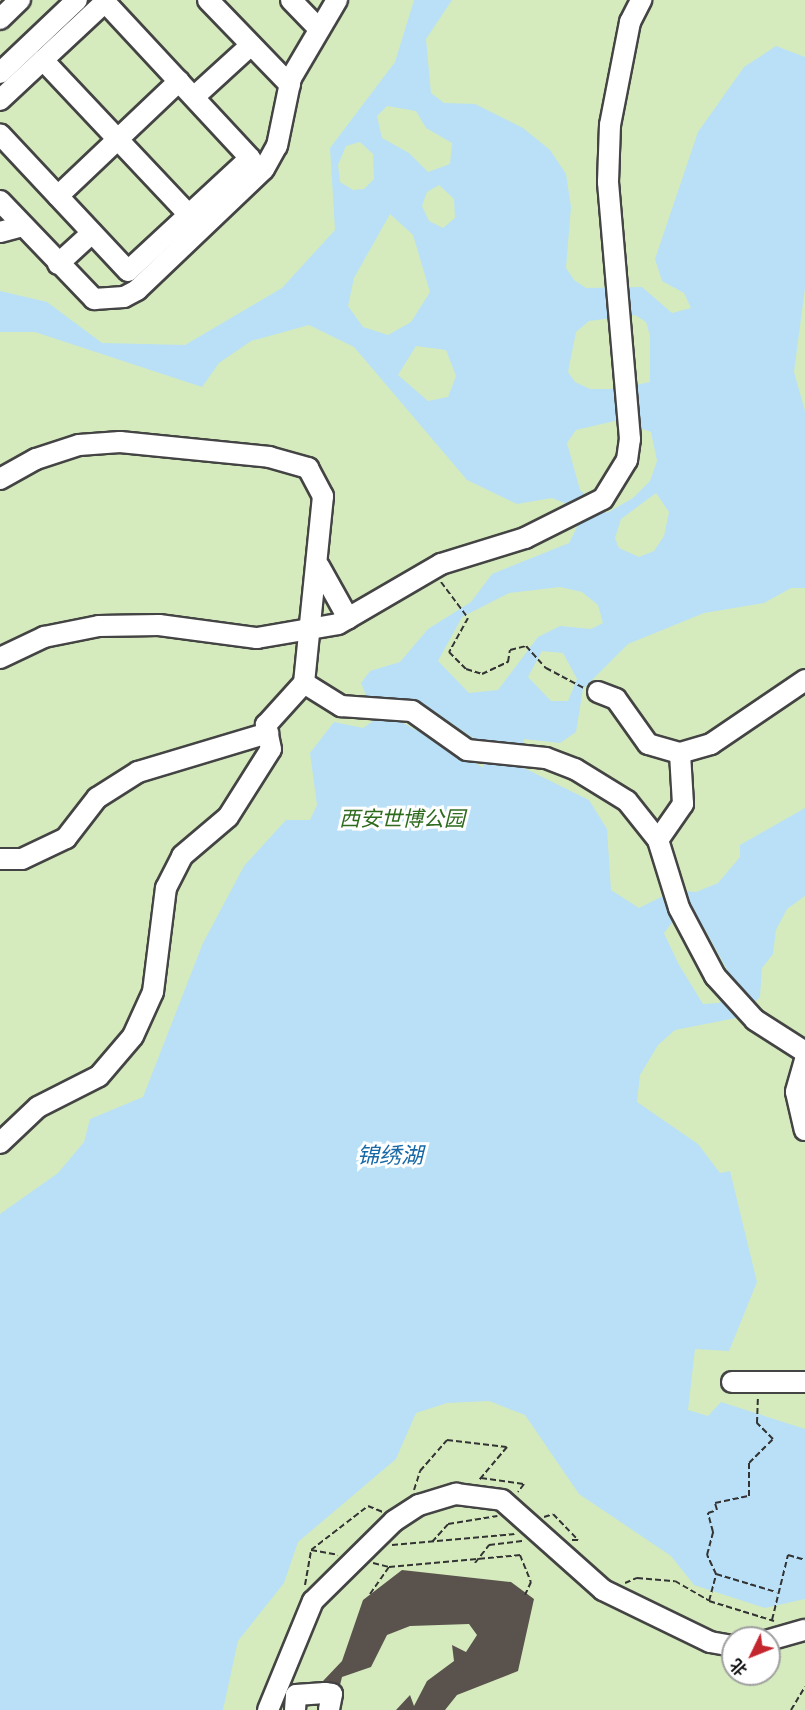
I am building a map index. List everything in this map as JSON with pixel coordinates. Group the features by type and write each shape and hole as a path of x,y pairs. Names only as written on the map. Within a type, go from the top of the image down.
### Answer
{"street":[{"path":"0,19 20,0"},
{"path":"0,73 76,0"},
{"path":"208,0 290,85"},
{"path":"291,0 318,28"},
{"path":"0,201 94,299 124,297 137,290 264,169 277,146 290,85 318,28 337,0"},
{"path":"0,658 44,637 99,626 159,625 257,638 306,632 348,618 435,567 550,526 603,499 619,476 630,439 624,329 614,274 610,125 630,22 641,0"},
{"path":"0,100 105,2 250,158 128,271 0,134"},
{"path":"194,97 251,45"},
{"path":"43,60 189,215"},
{"path":"58,196 179,81"},
{"path":"0,232 23,226"},
{"path":"58,264 92,233"},
{"path":"0,479 68,449 120,442 296,461 318,480 323,496 319,566 306,632 304,683 266,724 272,749 228,818 182,856 166,888 153,992 133,1036 99,1076 38,1107 0,1143"},
{"path":"319,566 348,618"},
{"path":"598,692 616,699 648,744 680,753 711,744 805,680"},
{"path":"304,683 341,706 412,711 467,750 546,758 575,769 627,801 658,840 680,908 716,976 755,1020 805,1052"},
{"path":"0,859 22,859 66,838 97,798 138,772 268,733"},
{"path":"658,840 683,804 680,753"},
{"path":"805,1060 796,1092 805,1130"},
{"path":"732,1382 805,1382"},
{"path":"268,1710 313,1601 360,1552 403,1515 467,1494 502,1500 516,1509 586,1579 710,1642 721,1644"},
{"path":"781,1636 800,1630"},
{"path":"295,1710 296,1695 325,1693 332,1694 329,1710"}],"path":[{"path":"435,567 468,618 449,652 466,669 482,674 508,662 510,650 526,646 546,668 598,692"},
{"path":"709,1601 716,1574 706,1556 712,1532 708,1513 717,1510 716,1503 749,1496 749,1463 773,1439 757,1422 758,1382"},
{"path":"303,1596 311,1550 368,1506 403,1515 420,1471 447,1440 507,1447 467,1494"},
{"path":"432,1542 448,1524 480,1522 516,1509"},
{"path":"311,1550 360,1552 539,1530"},
{"path":"360,1552 389,1568 520,1555 531,1582 525,1594"},
{"path":"772,1620 776,1592 788,1555 805,1560"},
{"path":"370,1594 389,1568"},
{"path":"716,1574 776,1592"},
{"path":"612,1594 637,1578 675,1581 709,1601 800,1630"},
{"path":"791,1710 805,1687"}],"green space":[{"name":"西安世博公园","path":"0,0 805,0 805,1710 0,1710"}],"water":[{"name":"锦绣湖","path":"414,0 452,0 426,39 431,93 444,103 475,104 523,128 550,150 566,174 571,207 566,268 574,280 586,288 642,287 672,313 691,308 684,293 662,281 655,259 698,132 744,67 776,46 805,57 805,288 794,372 805,411 805,588 791,588 764,603 704,613 628,644 583,689 576,732 560,743 524,739 520,766 589,800 607,829 611,890 639,908 675,890 696,892 718,883 740,857 740,845 805,808 805,896 787,909 776,930 773,954 762,968 760,997 741,1017 675,1030 658,1045 640,1075 637,1102 698,1144 720,1173 730,1171 757,1282 729,1351 695,1349 688,1410 708,1416 721,1402 805,1429 805,1599 765,1608 694,1585 671,1556 579,1494 525,1415 489,1401 447,1403 416,1413 396,1459 298,1542 284,1583 238,1641 223,1710 0,1710 0,1214 58,1173 84,1142 90,1119 143,1097 203,943 244,866 286,820 310,820 317,805 310,753 334,722 363,728 376,719 361,683 370,671 400,662 428,629 471,602 492,574 569,543 579,523 567,504 552,498 517,504 467,480 354,347 309,325 251,341 219,363 202,387 35,332 0,332 0,291 47,302 102,343 185,345 282,288 335,230 330,148 395,62","holes":["387,106 416,111 426,128 452,143 450,164 428,172 409,153 382,138 377,116","360,142 373,154 374,179 364,189 353,190 340,182 338,165 346,146","439,185 454,199 455,218 443,228 429,221 422,206 427,192","390,214 413,235 430,292 411,322 388,335 363,327 348,306 354,278","635,315 646,322 650,336 650,382 617,389 590,389 575,382 568,372 576,332 589,321","416,346 446,350 456,376 448,397 428,401 398,375","619,420 651,432 657,461 650,481 633,498 607,513 580,490 567,443 576,430","656,493 669,512 664,536 654,551 639,557 619,548 615,538 621,519","560,587 582,592 598,605 603,623 591,629 560,626 538,637 498,690 469,693 438,661 462,617 509,593","542,651 563,653 577,679 568,701 551,701 528,677","434,711 476,740 484,768 396,719","675,919 703,926 737,988 719,1003 703,1004 678,963 664,933"]}],"building":[{"path":"402,1570 511,1582 534,1599 518,1671 457,1695 445,1710 396,1710 410,1695 414,1706 427,1681 454,1661 452,1645 466,1652 477,1635 469,1624 410,1626 387,1635 371,1667 342,1677 340,1685 323,1681 342,1661 363,1600"}]}
